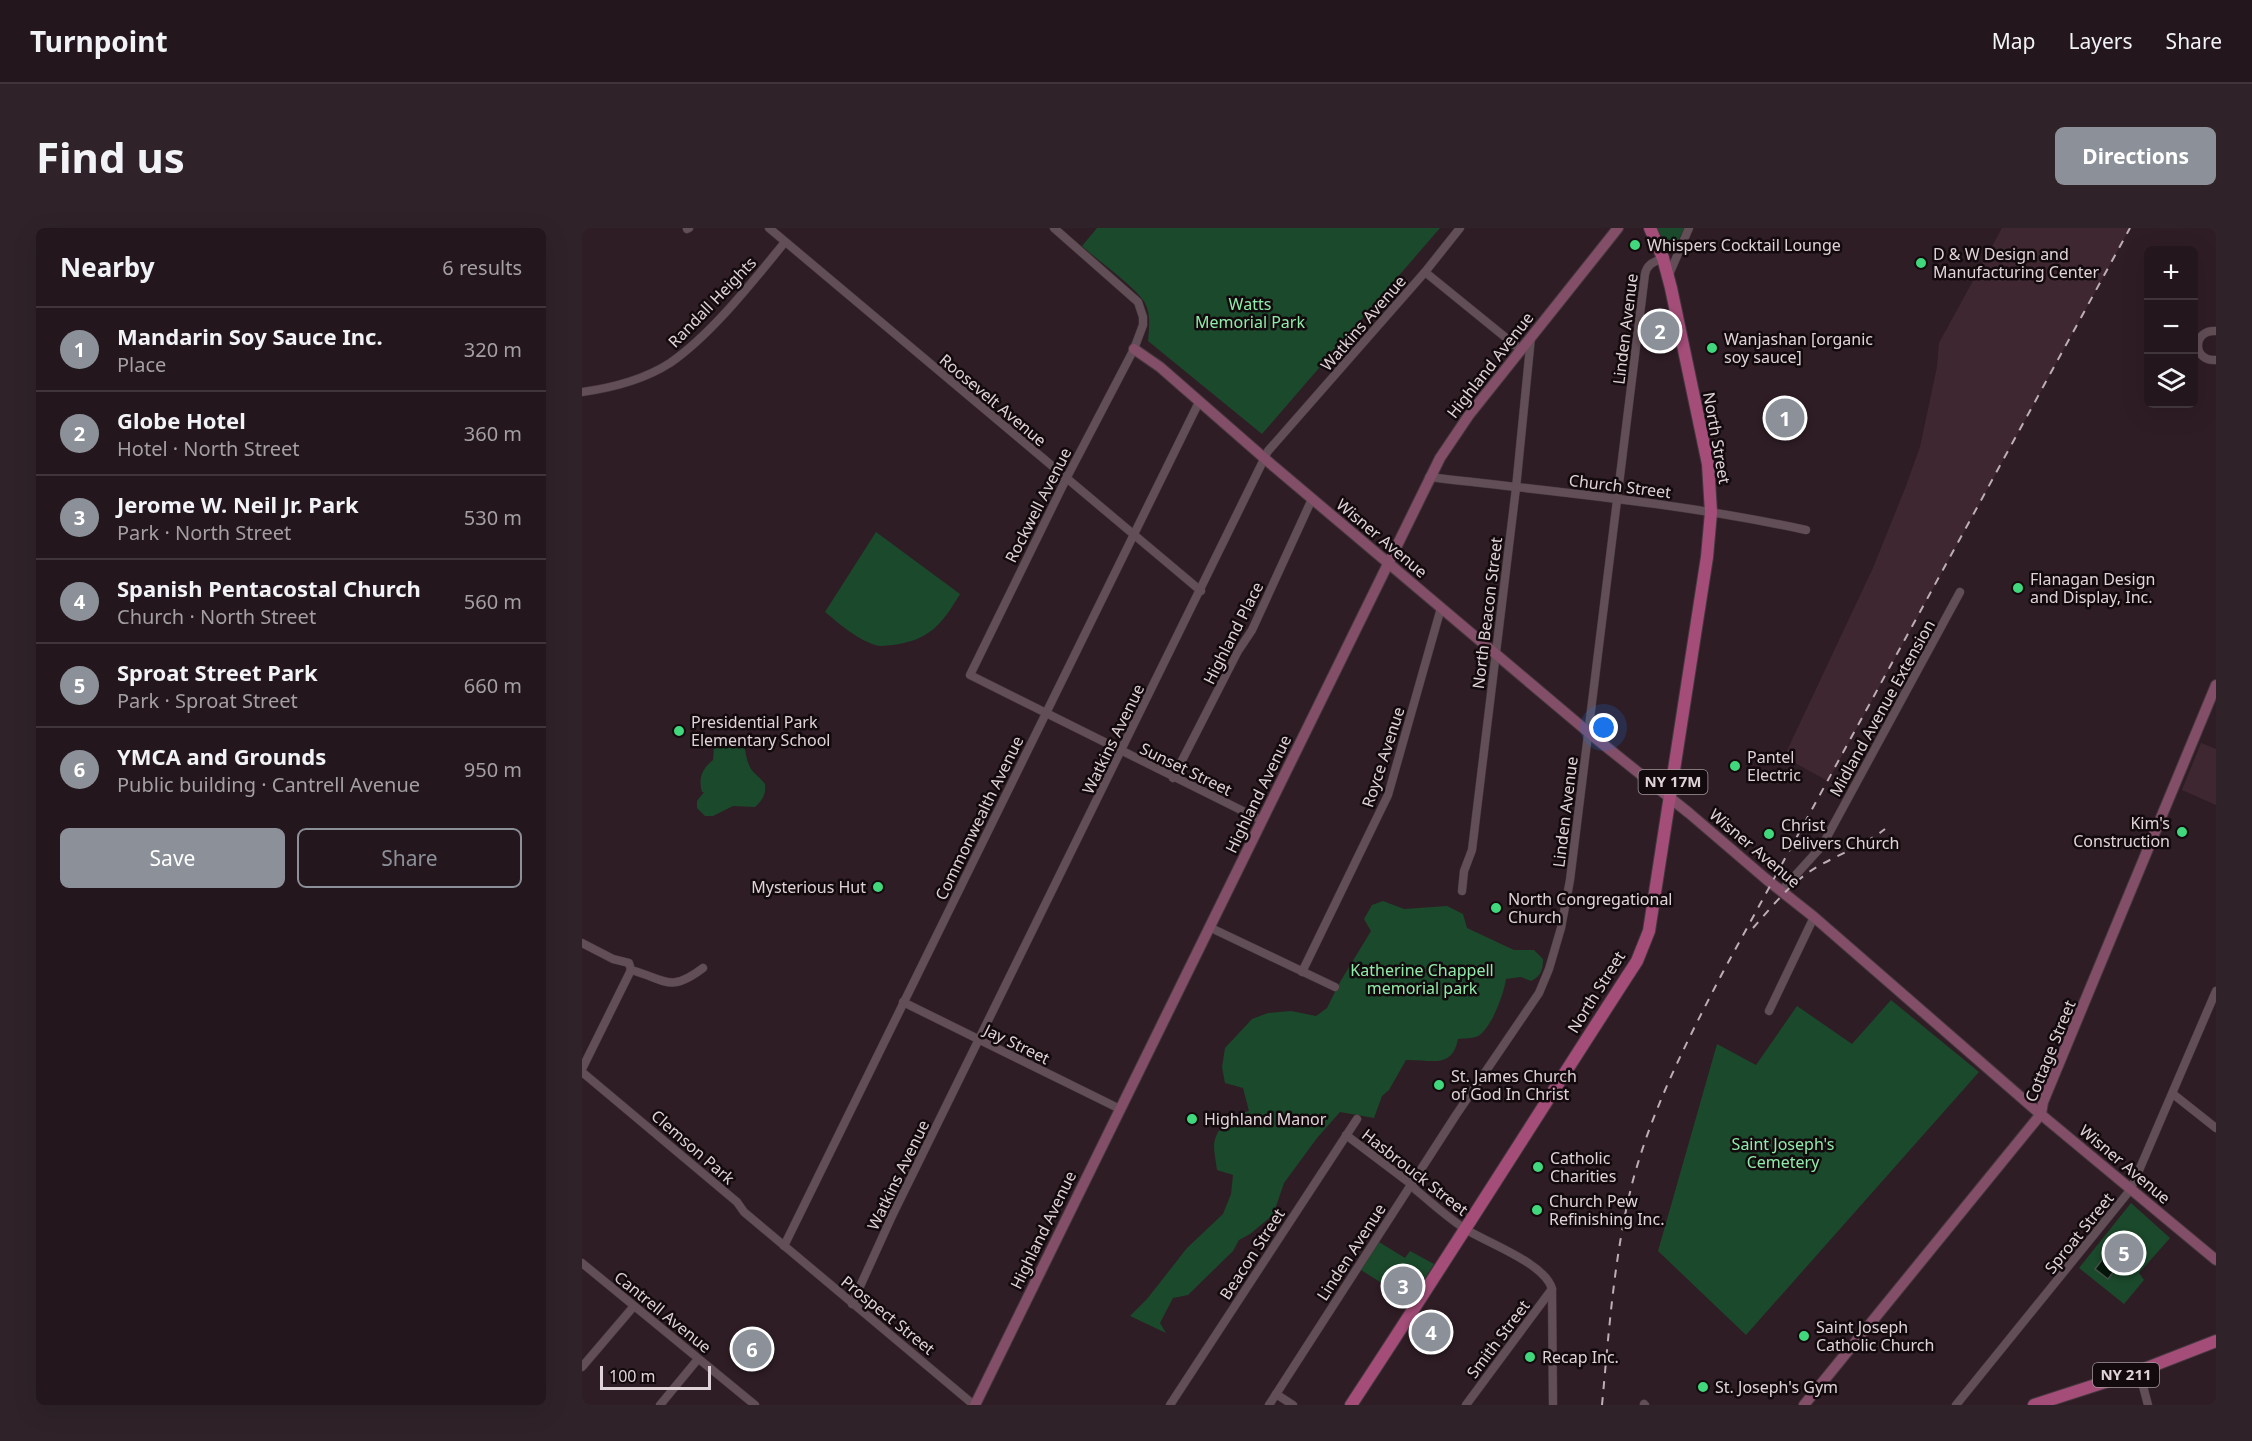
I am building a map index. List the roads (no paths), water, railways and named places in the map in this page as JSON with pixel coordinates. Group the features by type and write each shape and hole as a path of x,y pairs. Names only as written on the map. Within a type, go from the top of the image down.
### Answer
{"main road":[{"name":"NY 17M","path":"1650,228 1663,258 1669,283"},
{"name":"North Street","path":"1351,1405 1466,1230 1640,954 1649,931 1707,557 1711,512 1708,464 1669,283"},
{"name":"NY 211","path":"2034,1405 2139,1371 2216,1341"}],"street":[{"name":"Roosevelt Avenue","path":"769,228 1066,480 1201,591"},
{"name":"Rockwell Avenue","path":"970,675 1066,480 1134,349 1143,325 1143,316 1138,302 1054,228"},
{"name":"Watkins Avenue","path":"852,1304 892,1216 1268,451 1425,272 1460,228"},
{"name":"Highland Avenue","path":"974,1405 1429,477 1451,439 1618,228"},
{"path":"1669,283 1689,228"},
{"name":"Randall Heights","path":"582,392 629,381 670,363 741,296 785,242"},
{"name":"Linden Avenue","path":"1269,1405 1411,1184 1539,993 1549,969 1561,928 1570,880 1646,268 1651,262 1663,258"},
{"path":"1425,272 1521,350"},
{"path":"2216,331 2204,333 2197,346 2200,356 2204,359 2216,360"},
{"name":"North Beacon Street","path":"1462,891 1464,872 1472,850 1516,488 1531,337"},
{"name":"Wisner Avenue","path":"1134,349 1160,367 1589,733 1671,797 1782,890 2041,1114 2216,1260"},
{"name":"Commonwealth Avenue","path":"784,1246 1199,402"},
{"name":"Church Street","path":"1429,477 1711,512 1806,530"},
{"name":"Highland Place","path":"1173,778 1238,651 1252,630 1312,499"},
{"name":"Midland Avenue Extension","path":"1782,890 1822,846 1960,592"},
{"name":"Royce Avenue","path":"1302,972 1388,795 1441,608"},
{"name":"Sunset Street","path":"970,675 1261,820"},
{"name":"Cottage Street","path":"1804,1405 2041,1114 2043,1102 2215,690"},
{"path":"1769,1011 1814,917"},
{"path":"1209,927 1335,987"},
{"path":"582,943 613,959 628,963 631,970 673,984 686,981 703,968"},
{"name":"Clemson Park","path":"631,970 582,1070 737,1202 744,1212 784,1246"},
{"name":"Sproat Street","path":"1956,1405 2131,1189 2216,991"},
{"name":"Jay Street","path":"903,1002 1119,1109"},
{"path":"2173,1094 2216,1128"},
{"name":"Beacon Street","path":"1170,1405 1357,1119"},
{"name":"Hasbrouck Street","path":"1346,1135 1411,1184 1466,1230 1500,1246 1544,1274 1550,1281 1552,1289"},
{"name":"Prospect Street","path":"784,1246 974,1405"},
{"name":"Cantrell Avenue","path":"582,1263 755,1405"},
{"path":"1552,1289 1553,1405"},
{"name":"Smith Street","path":"1467,1405 1552,1289"},
{"path":"582,1367 634,1306"},
{"path":"660,1405 698,1359"},
{"path":"2139,1371 2148,1405"},
{"path":"1276,1395 1293,1405"}],"railway":[{"path":"1602,1405 1613,1294 1626,1211 1640,1156 1672,1074 1724,970 2130,228"},
{"path":"1753,928 1793,884 1818,866 1867,841 1885,829"}],"place":[{"name":"Whispers Cocktail Lounge","path":"1635,245"},
{"name":"D & W Design and Manufacturing Center","path":"1921,263"},
{"name":"Globe Hotel","path":"1660,331"},
{"name":"Wanjashan [organic soy sauce]","path":"1712,348"},
{"name":"Mandarin Soy Sauce Inc.","path":"1785,418"},
{"name":"Flanagan Design and Display, Inc.","path":"2018,588"},
{"name":"Presidential Park Elementary School","path":"679,731"},
{"name":"Pantel Electric","path":"1735,766"},
{"name":"Kim's Construction","path":"2182,832"},
{"name":"Christ Delivers Church","path":"1769,834"},
{"name":"Mysterious Hut","path":"878,887"},
{"name":"North Congregational Church","path":"1496,908"},
{"name":"St. James Church of God In Christ","path":"1439,1085"},
{"name":"Highland Manor","path":"1192,1119"},
{"name":"Catholic Charities","path":"1538,1167"},
{"name":"Church Pew Refinishing Inc.","path":"1537,1210"},
{"name":"Sproat Street Park","path":"2124,1253"},
{"name":"Jerome W. Neil Jr. Park","path":"1403,1286"},
{"name":"Spanish Pentacostal Church","path":"1431,1332"},
{"name":"Saint Joseph Catholic Church","path":"1804,1336"},
{"name":"YMCA and Grounds","path":"752,1349"},
{"name":"Recap Inc.","path":"1530,1357"},
{"name":"St. Joseph's Gym","path":"1703,1387"}],"park label":[{"name":"Watts Memorial Park","path":"1250,313"},
{"name":"Katherine Chappell memorial park","path":"1422,979"},
{"name":"Saint Joseph's Cemetery","path":"1783,1153"}]}
